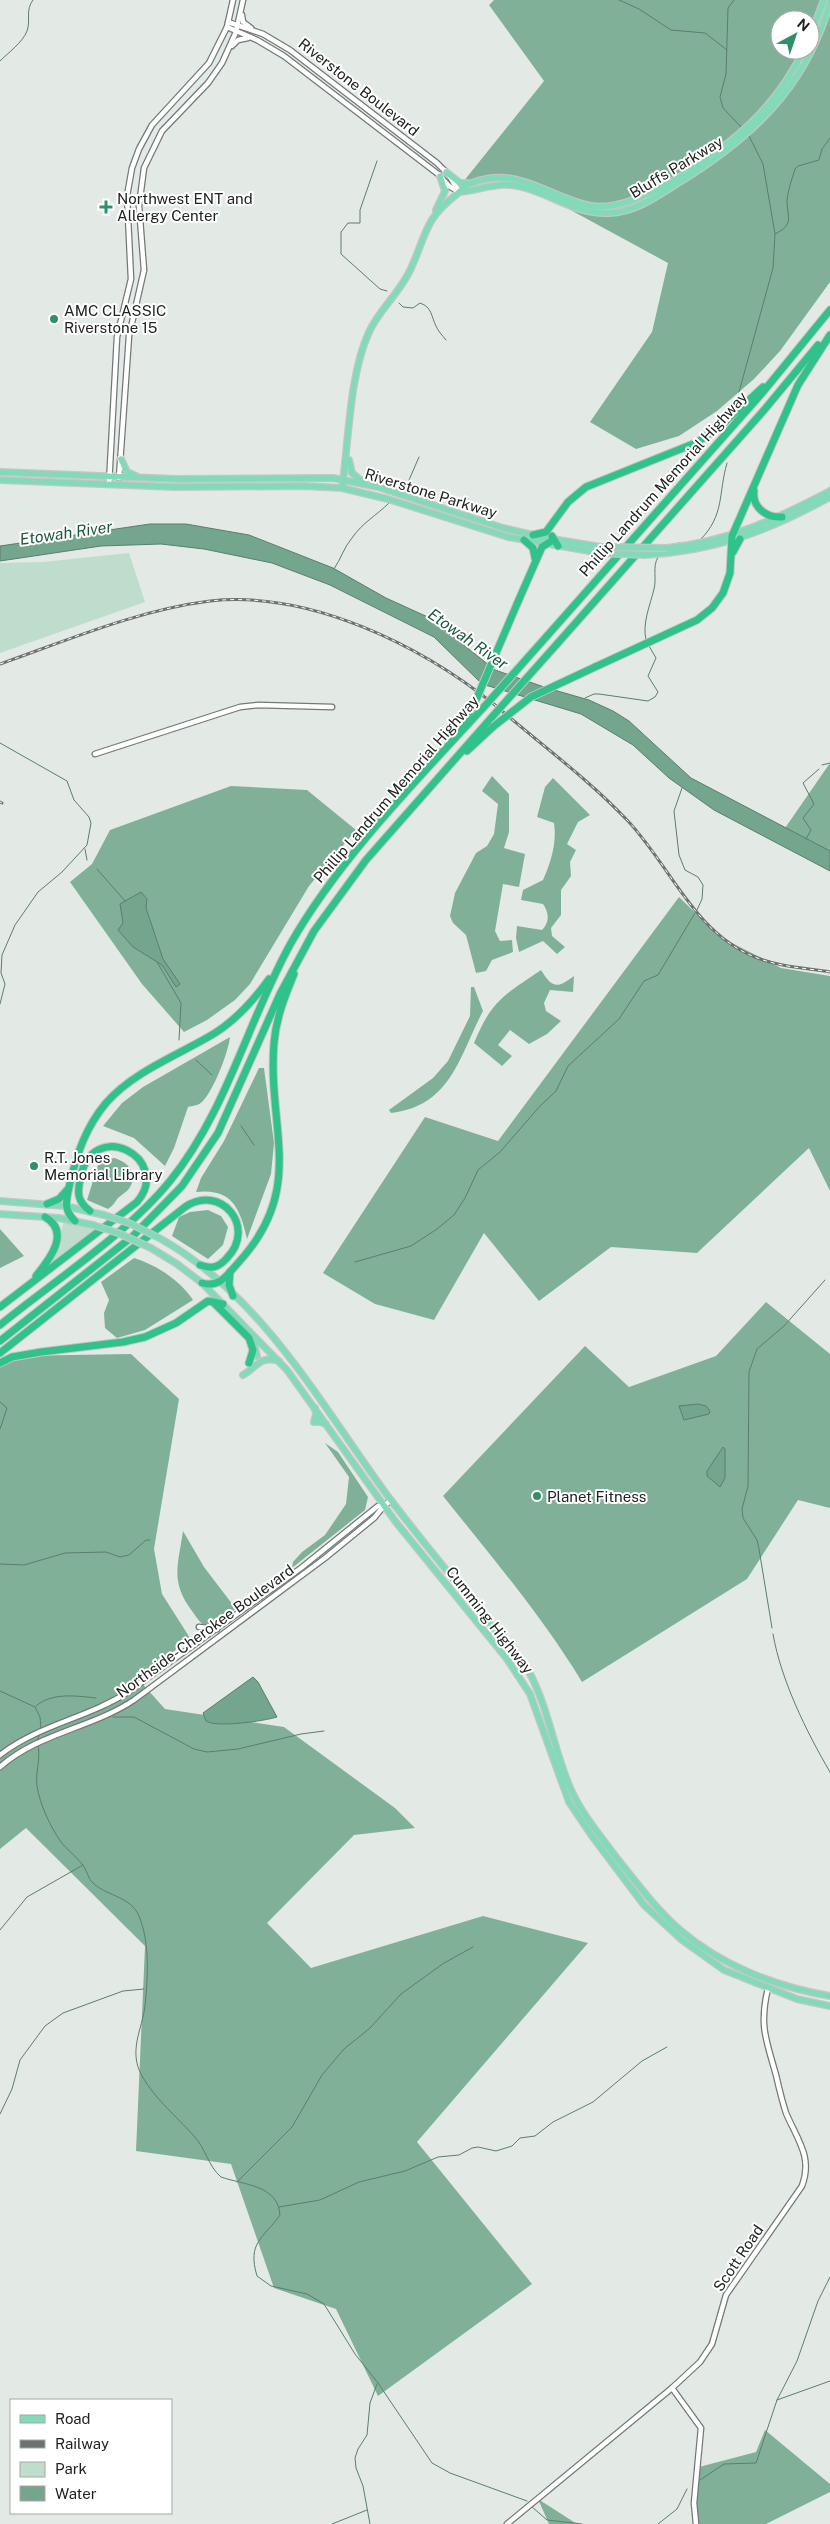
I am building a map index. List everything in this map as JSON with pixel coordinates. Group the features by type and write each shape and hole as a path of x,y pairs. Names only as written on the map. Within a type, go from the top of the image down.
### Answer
{"highway":[{"name":"Phillip Landrum Memorial Highway","path":"0,1325 131,1220 153,1200 177,1173 197,1143 215,1109 278,967 303,923 327,888 382,821 787,364 830,310"},
{"name":"Phillip Landrum Memorial Highway","path":"0,1341 133,1236 159,1212 182,1186 218,1132 290,972 329,908 366,860 766,409 830,330"},
{"path":"440,777 494,726 531,698 701,618 716,604 728,583 732,555 731,539 798,385 830,335"},
{"path":"533,535 544,533 552,526 568,502 586,487 679,451 710,434 787,364"},
{"path":"754,489 754,498 762,511 772,516 782,517"},
{"path":"552,526 553,540 558,546"},
{"path":"732,555 740,539"},
{"path":"524,540 533,548 535,561"},
{"path":"382,821 473,707 535,561 544,544 553,540"},
{"path":"202,1283 212,1285 220,1283 230,1272 261,1234 276,1195 280,1160 274,1066 276,1026 285,996 329,908"},
{"path":"75,1221 68,1215 65,1206 77,1157 86,1135 110,1099 138,1077 229,1023 253,1001 278,967"},
{"path":"0,1307 140,1198 145,1186 145,1173 136,1155 122,1147 111,1146 101,1148 88,1158 82,1167 78,1192 82,1204 90,1211"},
{"path":"47,1204 59,1199 70,1183"},
{"path":"0,1353 185,1207 196,1201 213,1200 226,1207 235,1218 238,1229 238,1241 233,1252 218,1266 211,1268 200,1265"},
{"path":"20,1292 44,1265 56,1242 57,1226 45,1217"},
{"path":"230,1272 229,1285 233,1296"},
{"path":"190,1314 208,1301 223,1304"},
{"path":"0,1362 41,1352 134,1340 165,1329 207,1304 217,1304 249,1338 253,1350 249,1363"}],"main road":[{"name":"Bluffs Parkway","path":"679,179 737,144 757,126 779,101 809,55 830,2"},
{"name":"Bluffs Parkway","path":"459,192 472,183 486,179 504,178 532,183 548,194 580,210 609,213 639,207 710,156 752,122 771,101 798,60"},
{"path":"443,174 460,183 472,183"},
{"path":"342,488 356,377 366,341 378,317 409,274 422,238 445,191 443,174"},
{"name":"Bluffs Parkway","path":"459,192 500,184 548,194"},
{"path":"434,214 459,192"},
{"path":"348,450 352,473 366,484"},
{"path":"121,459 127,472 137,477"},
{"name":"Riverstone Parkway","path":"0,472 211,479 310,477 343,480 366,484 481,521 553,540 601,550"},
{"name":"Riverstone Parkway","path":"0,480 342,488 388,499 473,527 524,540 558,546 601,550 667,548 731,539"},
{"path":"601,550 662,554 731,539 782,517 830,491"},
{"path":"731,539 740,539 781,524 828,499"},
{"name":"Cumming Highway","path":"0,1202 65,1206 90,1211 129,1223 161,1239 200,1265 220,1283 274,1339 314,1388 391,1500 528,1670 538,1688 568,1784 577,1802 598,1834 639,1886 679,1928 714,1954 745,1970 782,1985 830,1996"},
{"name":"Cumming Highway","path":"0,1214 75,1221 118,1232 151,1248 202,1283 279,1362 310,1399 384,1506 519,1675 536,1710 569,1802 633,1891 671,1931 700,1955 732,1974 797,1999 830,2006"},
{"path":"252,1334 257,1356"},
{"path":"242,1375 260,1360 266,1359 279,1362"},
{"path":"310,1399 316,1414 314,1422 323,1422 328,1426"},
{"path":"633,1891 639,1886"}],"street":[{"path":"108,484 117,337 131,279 127,196 132,168 147,132 205,68 227,25 233,0"},
{"path":"119,484 129,336 144,270 139,206 144,168 162,131 212,78 229,49 236,32 243,0"},
{"path":"241,9 243,22 258,33"},
{"name":"Riverstone Boulevard","path":"227,25 238,26 258,33 294,52 443,174 449,186 459,192"},
{"name":"Riverstone Boulevard","path":"227,25 236,32 289,59 443,174"},
{"path":"229,49 238,40 251,38"},
{"path":"95,754 240,708 258,705 332,707"},
{"name":"Northside-Cherokee Boulevard","path":"0,1768 19,1753 122,1707 209,1645 346,1540 382,1511 384,1506 391,1500"},
{"name":"Northside-Cherokee Boulevard","path":"0,1755 15,1744 117,1699 218,1629 350,1530 378,1506 384,1506"},
{"path":"346,1540 350,1530"},
{"path":"199,1627 206,1630 218,1629"},
{"path":"117,1699 122,1707"},
{"name":"Scott Road","path":"506,2524 672,2388 700,2362 708,2351 726,2295 802,2186 806,2162 803,2146 786,2113 764,2034 763,2013 768,1988"},
{"path":"672,2388 701,2428 694,2503 696,2524"}],"green space":[{"path":"129,553 145,602 0,653 0,563 43,562"},
{"path":"64,1221 96,1230 45,1268 60,1236"}],"shaded area":[{"path":"494,0 830,0 830,282 780,351 754,379 717,411 679,436 636,449 590,422 652,332 668,263 565,207 538,188 509,179 490,179 459,187 544,81 489,5"},
{"path":"830,763 830,859 783,831"},
{"path":"492,776 509,794 509,832 504,848 525,854 519,887 503,884 495,931 500,941 512,940 513,952 492,960 486,971 476,973 466,935 453,923 450,916 455,893 476,853 487,846 494,834 498,804 482,791"},
{"path":"553,778 590,815 578,822 567,844 576,850 570,862 571,876 561,890 561,915 551,928 552,936 565,947 557,954 543,941 519,952 516,938 517,926 542,930 547,921 547,914 543,904 521,900 523,890 543,880 551,859 555,838 554,823 537,817 545,787"},
{"path":"231,786 307,790 356,830 309,886 250,984 235,1000 207,1020 184,1032 142,984 70,882 92,864 110,830"},
{"path":"679,897 720,937 781,968 830,976 830,1191 809,1148 697,1253 611,1247 539,1301 484,1233 434,1320 375,1304 323,1273 425,1117 498,1141"},
{"path":"541,970 548,980 555,985 559,985 574,976 573,992 550,990 544,1003 546,1011 561,1021 547,1034 529,1044 510,1030 498,1045 512,1056 502,1066 474,1043 487,1017 500,1000"},
{"path":"471,987 474,987 483,1011 451,1077 427,1101 411,1108 391,1113 389,1110 433,1078 448,1061 470,1016"},
{"path":"230,1037 216,1080 202,1102 188,1107 174,1148 165,1166 134,1138 103,1126 122,1103 143,1087"},
{"path":"259,1068 264,1068 274,1143 271,1174 247,1239 241,1218 232,1202 218,1193 196,1192 201,1178 224,1141"},
{"path":"114,1158 128,1166 133,1174 133,1179 128,1190 108,1209 87,1200 99,1162"},
{"path":"208,1210 221,1216 228,1227 223,1245 208,1259 172,1236 179,1217 190,1212"},
{"path":"0,1229 24,1256 0,1268"},
{"path":"134,1258 150,1264 167,1274 182,1286 193,1300 145,1330 117,1338 105,1328 104,1313 109,1300 101,1282"},
{"path":"766,1302 830,1354 830,1508 798,1500 747,1579 582,1682 533,1610 443,1496 585,1346 629,1387 716,1356"},
{"path":"131,1354 179,1399 154,1549 162,1594 190,1638 139,1680 165,1709 284,1727 395,1808 415,1828 354,1835 267,1923 311,1968 483,1916 588,1943 417,2142 532,2284 378,2396 336,2309 274,2288 231,2164 136,2151 145,1946 26,1828 0,1849 0,1366 12,1356"},
{"path":"325,1443 338,1452 368,1497 365,1510 292,1568 293,1562 302,1552 325,1535 346,1504 349,1477"},
{"path":"183,1531 204,1567 236,1609 209,1627 197,1619 185,1600 178,1582 177,1573"},
{"path":"765,2430 830,2484 830,2492 766,2524 693,2524 699,2467 756,2452"},
{"path":"538,2499 577,2524 549,2524"}],"water":[{"name":"Etowah River","path":"150,524 186,524 249,535 333,568 386,598 430,618 495,670 589,700 613,711 629,721 691,778 830,851 830,871 714,810 669,778 633,745 581,714 482,684 434,637 330,585 272,563 204,549 161,544 101,546 0,561 0,546"},
{"path":"141,892 147,899 146,908 163,959 180,984 176,987 162,965 133,947 118,930 123,923 120,904"},
{"path":"698,1404 706,1406 710,1411 709,1414 684,1420 679,1406"},
{"path":"723,1447 725,1449 725,1478 720,1487 707,1476 707,1471"},
{"path":"253,1677 258,1682 277,1717 229,1724 206,1721 203,1713"}],"waterway":[{"path":"0,61 25,35 28,27 29,8 33,0"},
{"path":"619,0 639,9 671,30 705,33 727,50"},
{"path":"734,0 728,8 726,74 720,97 723,108 742,128"},
{"path":"739,392 773,268 775,234 763,164 748,134"},
{"path":"775,234 788,224 787,200 795,169 798,166 819,160 822,149 830,138"},
{"path":"377,161 360,210 360,223 348,223 341,232 341,254 380,289 387,291"},
{"path":"399,303 403,307 413,308 420,303 427,307 438,330 446,340"},
{"path":"401,491 406,487 419,457"},
{"path":"700,540 714,522 720,504 727,463"},
{"path":"334,569 356,533 389,503"},
{"path":"669,545 679,543"},
{"path":"646,640 646,621 654,589 655,565 658,557"},
{"path":"585,698 599,694 648,701 655,697 658,692 648,676 656,658 649,646"},
{"path":"0,743 67,781 74,800 89,817 91,823 87,845 62,872 38,892 15,925 2,955 1,973 5,984 0,1004"},
{"path":"822,765 830,763"},
{"path":"806,839 811,830 803,818 814,804 803,783 819,769"},
{"path":"682,788 674,811 679,855 685,870 698,877 703,885 702,899 697,910"},
{"path":"85,849 87,860"},
{"path":"97,869 125,901"},
{"path":"355,1262 411,1246 454,1215 465,1198 478,1170 500,1152 540,1106 556,1091 568,1066 619,1019 644,981 658,975 695,913"},
{"path":"157,962 181,1003 179,1040"},
{"path":"196,1060 212,1075"},
{"path":"241,1126 254,1145"},
{"path":"772,1628 757,1540 743,1518 742,1509 748,1486 749,1372 757,1349 784,1326 825,1280"},
{"path":"0,1402 7,1408 0,1429"},
{"path":"0,1564 24,1565 65,1553 106,1552 120,1557 129,1555 146,1540 150,1540"},
{"path":"773,1634 788,1687 812,1740 830,1772"},
{"path":"0,1691 35,1707 40,1717 41,1729"},
{"path":"36,1706 57,1697 96,1698"},
{"path":"113,1717 134,1717 194,1749 207,1752 238,1749 301,1734 324,1731"},
{"path":"37,1741 40,1733"},
{"path":"38,1745 38,1793 53,1829 63,1845 82,1864 92,1882 131,1905 143,1926 147,1949 147,1984 145,2006 136,2049 136,2058 142,2076 160,2100 198,2141 213,2168 221,2177 267,2192 278,2205 280,2215 255,2248 254,2265 257,2276 271,2286 307,2294 324,2304 355,2354 378,2383 432,2463 450,2473 527,2501"},
{"path":"0,1930 27,1897 83,1865"},
{"path":"237,2182 292,2127 322,2075 344,2049 370,2028 401,1994 444,1963 473,1947"},
{"path":"0,2114 12,2089 20,2060 45,2026 63,2013 123,1991 144,1989"},
{"path":"279,2207 320,2200 359,2182 405,2171 438,2157 459,2155 472,2148 478,2147 496,2151 512,2146 520,2138 535,2136 553,2122 593,2102 642,2061 667,2047"},
{"path":"700,2480 724,2464 756,2463 777,2400 797,2361 818,2301 830,2277"},
{"path":"777,2400 830,2381"},
{"path":"370,2524 363,2486 356,2468 355,2458 358,2449 367,2435 370,2403 377,2384"},
{"path":"658,2524 677,2509 687,2489"},
{"path":"531,2506 547,2520 582,2524"},
{"path":"332,2524 367,2510"}],"railway":[{"path":"0,664 77,636 156,611 210,601 248,600 286,604 324,613 362,626 433,662 465,683 495,705 579,775 627,820 657,857 684,896 715,932 734,946 755,957 792,967 830,972"}],"place":[{"name":"Northwest ENT and Allergy Center","path":"106,207"},
{"name":"AMC CLASSIC Riverstone 15","path":"54,319"},
{"name":"R.T. Jones Memorial Library","path":"34,1166"},
{"name":"Planet Fitness","path":"537,1496"}]}
